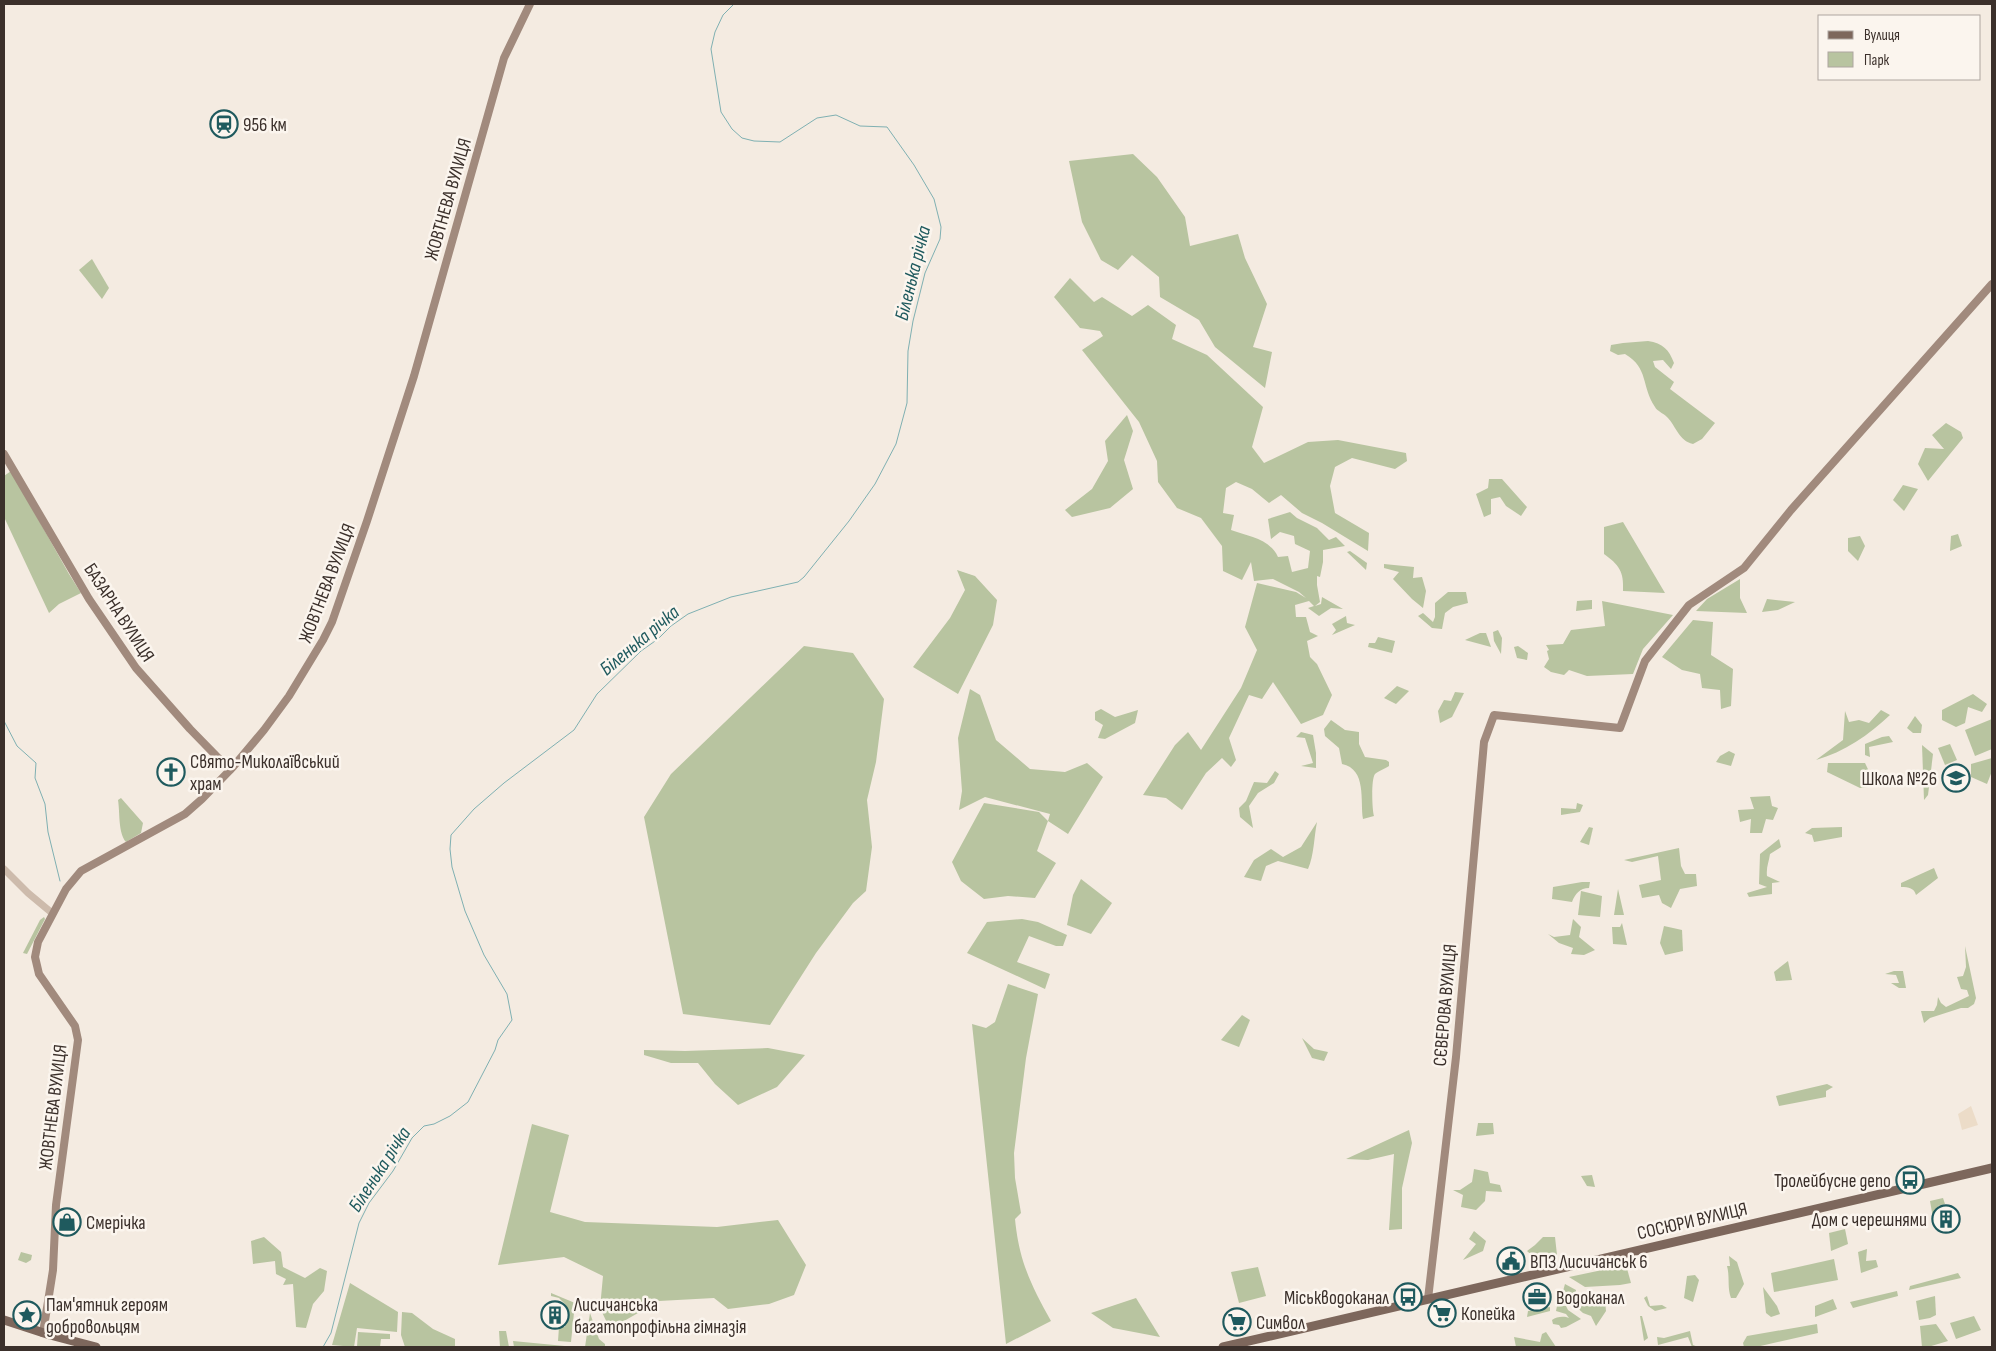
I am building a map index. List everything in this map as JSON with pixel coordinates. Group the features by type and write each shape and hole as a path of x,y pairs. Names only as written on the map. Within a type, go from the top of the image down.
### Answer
{"main road":[{"name":"ЖОВТНЕВА ВУЛИЦЯ","path":"43,1333 53,1270 56,1206 78,1040 75,1026 44,982 36,966 35,957 38,942 52,913 70,883 81,871 185,814 202,799 264,730 314,658 332,622 368,521 402,408 414,376 504,58 530,4"},
{"name":"СЄВЕРОВА ВУЛИЦЯ","path":"1428,1299 1456,1057 1484,742 1494,715 1620,728 1645,661 1689,605 1744,568 1791,510 1992,284"},
{"name":"БАЗАРНА ВУЛИЦЯ","path":"4,454 90,599 136,668 190,729 230,770"},
{"name":"СОСЮРИ ВУЛИЦЯ","path":"1224,1347 1992,1168"},
{"path":"4,1320 96,1347"}],"street":[{"path":"4,869 52,913"}],"green space":[{"path":"1133,154 1157,177 1185,217 1190,246 1238,234 1245,258 1267,304 1253,347 1272,352 1265,388 1215,347 1199,320 1160,297 1159,277 1132,255 1118,270 1101,260 1082,222 1069,161"},
{"path":"92,259 109,288 102,299 79,270"},
{"path":"1070,278 1094,302 1102,297 1132,316 1148,305 1176,325 1172,339 1207,355 1263,407 1252,447 1264,463 1308,442 1338,440 1406,453 1407,461 1395,469 1352,458 1335,467 1330,486 1335,513 1369,533 1368,551 1302,513 1281,495 1269,503 1252,489 1236,482 1226,488 1223,513 1234,515 1231,530 1264,542 1270,546 1278,557 1288,556 1292,572 1308,568 1310,551 1295,544 1294,536 1280,532 1271,539 1268,519 1290,512 1297,518 1317,528 1329,540 1336,537 1345,546 1323,550 1320,577 1317,576 1320,602 1315,606 1321,604 1322,597 1343,609 1331,608 1319,616 1308,608 1314,606 1309,601 1295,605 1296,617 1306,617 1310,632 1318,636 1307,641 1310,657 1317,664 1332,695 1323,715 1301,724 1273,682 1262,699 1249,695 1229,738 1236,760 1231,767 1222,758 1206,773 1182,810 1166,798 1143,795 1175,745 1188,732 1201,750 1241,688 1257,650 1245,627 1257,583 1296,592 1306,598 1299,592 1273,579 1254,581 1251,562 1242,580 1223,571 1222,546 1201,518 1177,508 1158,482 1157,461 1139,422 1082,350 1103,336 1100,331 1080,328 1054,297"},
{"path":"1648,341 1662,345 1672,358 1674,363 1671,369 1663,360 1653,361 1655,367 1674,382 1670,389 1715,423 1702,439 1693,444 1684,440 1667,417 1656,408 1641,371 1633,359 1625,354 1618,355 1610,351 1611,345"},
{"path":"1127,415 1133,431 1124,460 1133,489 1110,508 1072,517 1065,510 1092,489 1108,461 1105,441"},
{"path":"1946,423 1961,432 1963,438 1928,481 1918,464 1925,448 1944,449 1932,435"},
{"path":"11,471 81,593 59,604 49,613 4,517 4,476"},
{"path":"1489,479 1502,479 1527,507 1521,516 1506,506 1500,497 1491,499 1491,514 1484,517 1476,494 1488,488"},
{"path":"1903,485 1918,489 1904,511 1893,500"},
{"path":"1623,522 1665,593 1623,591 1623,578 1620,569 1604,554 1604,527"},
{"path":"1958,534 1962,546 1950,551 1951,536"},
{"path":"1860,536 1865,546 1858,561 1848,551 1848,538"},
{"path":"1350,551 1367,563 1366,570 1347,552"},
{"path":"1384,564 1414,567 1413,578 1422,577 1426,591 1423,608 1393,579 1399,572 1384,568"},
{"path":"957,570 975,576 997,600 993,625 958,694 913,667 950,618 965,590"},
{"path":"1740,579 1740,598 1747,613 1696,611 1707,599"},
{"path":"1448,592 1466,592 1468,603 1453,607 1445,613 1442,629 1432,628 1418,616 1423,613 1433,622 1435,603"},
{"path":"1767,599 1795,602 1778,610 1762,612"},
{"path":"1592,600 1592,609 1576,611 1577,601"},
{"path":"1602,601 1673,615 1643,649 1633,674 1587,676 1569,670 1564,675 1551,672 1544,667 1549,659 1547,651 1549,650 1546,645 1563,644 1571,630 1605,626"},
{"path":"1346,616 1347,623 1355,625 1332,635 1336,630 1332,624"},
{"path":"1693,620 1713,622 1711,655 1733,669 1731,706 1721,709 1720,690 1702,688 1700,674 1682,670 1662,657"},
{"path":"1498,630 1502,638 1501,654 1494,641 1493,632"},
{"path":"1480,633 1486,633 1491,647 1465,640"},
{"path":"1378,637 1395,641 1392,653 1368,647 1369,643 1375,643"},
{"path":"804,646 853,653 884,699 876,762 867,800 872,847 866,891 853,903 816,953 770,1025 683,1014 644,817 671,774"},
{"path":"1518,646 1528,653 1527,660 1517,658 1514,647"},
{"path":"1397,686 1409,691 1396,704 1384,698"},
{"path":"970,689 980,695 996,740 1030,769 1065,772 1087,763 1103,777 1068,834 1048,821 1050,814 985,797 959,810 962,791 958,738"},
{"path":"1455,692 1464,693 1452,717 1440,723 1438,711 1444,700 1451,701"},
{"path":"1973,694 1987,704 1982,712 1968,707 1965,723 1956,727 1942,720 1942,710"},
{"path":"1101,709 1115,717 1138,710 1135,723 1105,739 1098,738 1103,725 1095,720 1095,712"},
{"path":"1881,710 1890,715 1874,729 1846,748 1816,760 1843,740 1845,711 1849,722 1859,720 1869,723"},
{"path":"1915,716 1922,725 1921,733 1913,733 1907,728"},
{"path":"1992,719 1992,749 1975,756 1965,730"},
{"path":"1331,720 1345,730 1359,732 1359,744 1365,757 1389,762 1389,766 1376,773 1374,777 1372,795 1374,816 1363,819 1359,779 1350,767 1342,764 1339,748 1325,736 1324,729"},
{"path":"1301,732 1313,735 1316,768 1301,766 1313,763 1305,738 1296,737"},
{"path":"1889,736 1893,742 1869,747 1870,757 1865,755 1865,744"},
{"path":"1950,744 1957,760 1945,765 1938,748"},
{"path":"1922,745 1933,754 1928,795 1924,800"},
{"path":"1729,751 1735,754 1731,766 1716,762 1720,756"},
{"path":"1992,758 1992,771 1987,784 1971,777 1971,764"},
{"path":"1828,763 1865,763 1876,786 1860,788 1827,772"},
{"path":"1275,771 1279,774 1274,783 1258,793 1249,806 1253,828 1240,817 1239,808 1246,801 1254,782 1267,783"},
{"path":"1770,796 1772,806 1778,808 1773,820 1766,819 1762,833 1750,833 1751,819 1740,822 1738,810 1754,809 1750,797"},
{"path":"121,798 143,823 141,833 126,842 123,838 120,822 118,800"},
{"path":"984,803 1039,812 1048,821 1037,851 1056,863 1035,898 1008,896 984,899 961,881 952,862"},
{"path":"1577,803 1583,805 1580,812 1561,815 1561,808 1576,809"},
{"path":"1317,822 1313,852 1308,869 1278,861 1266,866 1261,881 1244,877 1254,860 1271,849 1283,857 1301,847"},
{"path":"1589,827 1593,828 1589,845 1580,842"},
{"path":"1842,827 1842,837 1814,842 1812,835 1805,833 1812,828"},
{"path":"1779,839 1781,847 1770,854 1767,876 1780,882 1772,883 1772,894 1749,897 1747,893 1767,887 1759,884 1760,854"},
{"path":"1679,848 1681,866 1685,874 1696,874 1697,886 1680,889 1671,908 1662,903 1659,895 1642,898 1639,885 1661,880 1658,856 1632,862 1624,860"},
{"path":"1934,868 1938,878 1916,895 1911,888 1901,887 1901,883"},
{"path":"1081,879 1112,903 1091,934 1067,925 1073,895"},
{"path":"1590,882 1589,888 1578,892 1572,902 1552,899 1553,887"},
{"path":"1618,889 1624,915 1614,915"},
{"path":"1581,891 1602,896 1600,917 1578,915"},
{"path":"44,917 45,919 27,954 23,953 40,920"},
{"path":"1022,919 1038,922 1067,935 1063,946 1056,946 1029,936 1017,962 1050,974 1045,989 967,953 987,922"},
{"path":"1573,919 1581,927 1579,937 1595,950 1584,955 1571,954 1573,948 1559,943 1548,934 1554,937 1570,935"},
{"path":"1622,923 1627,945 1613,944 1612,927 1620,927"},
{"path":"1664,926 1682,930 1683,951 1665,955 1660,943"},
{"path":"1965,946 1976,998 1974,1004 1968,1008 1961,1008 1930,1018 1924,1023 1921,1011 1934,1011 1938,997 1946,1007 1969,996 1967,990 1961,989 1957,977 1963,976 1966,967"},
{"path":"1788,961 1792,980 1776,981 1774,972"},
{"path":"1903,971 1906,988 1899,988 1891,983 1899,983 1896,975 1885,974"},
{"path":"1008,984 1038,994 1026,1058 1014,1153 1015,1178 1021,1213 1015,1219 1020,1248 1027,1272 1051,1321 1006,1344 972,1024 986,1028 995,1022"},
{"path":"1242,1015 1250,1020 1239,1047 1221,1040"},
{"path":"1302,1038 1314,1049 1328,1052 1324,1061 1312,1058"},
{"path":"768,1048 805,1055 777,1087 738,1105 715,1084 698,1063 671,1063 644,1055 644,1050 685,1051"},
{"path":"1827,1084 1833,1087 1826,1091 1826,1097 1779,1106 1776,1096"},
{"path":"1478,1123 1493,1123 1494,1134 1476,1136"},
{"path":"532,1124 569,1135 550,1212 585,1222 717,1227 778,1220 806,1265 794,1295 769,1304 728,1309 714,1298 659,1301 610,1329 600,1308 603,1276 564,1257 498,1265"},
{"path":"1409,1130 1412,1143 1402,1188 1402,1229 1389,1230 1394,1154 1368,1160 1346,1159"},
{"path":"1474,1169 1488,1172 1490,1183 1500,1185 1502,1192 1486,1191 1485,1201 1476,1210 1461,1207 1463,1195 1453,1190 1460,1190 1472,1182"},
{"path":"1592,1175 1595,1187 1587,1186 1581,1176"},
{"path":"1943,1198 1945,1204 1938,1206 1941,1222 1934,1224 1930,1201"},
{"path":"1845,1229 1848,1244 1831,1251 1829,1233"},
{"path":"1474,1231 1486,1241 1483,1251 1463,1260 1476,1244 1469,1239"},
{"path":"264,1237 281,1252 283,1267 305,1278 320,1268 327,1271 324,1291 313,1304 306,1328 296,1327 293,1284 283,1285 286,1279 276,1274 275,1261 253,1264 251,1241"},
{"path":"1543,1237 1555,1237 1557,1255 1538,1261 1527,1251"},
{"path":"1867,1249 1866,1261 1876,1260 1878,1267 1861,1273 1858,1252"},
{"path":"21,1252 32,1255 31,1260 26,1263 18,1260"},
{"path":"1729,1256 1737,1262 1744,1284 1736,1298 1731,1298 1729,1290 1727,1266 1730,1266"},
{"path":"1834,1259 1838,1280 1774,1292 1771,1273"},
{"path":"1626,1265 1631,1283 1585,1287 1569,1277"},
{"path":"1258,1267 1266,1296 1239,1303 1231,1272"},
{"path":"1958,1273 1961,1278 1909,1290 1910,1286"},
{"path":"1695,1275 1699,1280 1693,1302 1684,1298 1687,1276"},
{"path":"350,1283 398,1312 397,1332 357,1328 354,1347 332,1345"},
{"path":"1565,1284 1576,1290 1575,1297 1563,1291"},
{"path":"1763,1287 1777,1306 1780,1314 1771,1317 1766,1313"},
{"path":"1897,1291 1898,1296 1853,1308 1850,1302"},
{"path":"1582,1292 1605,1301 1606,1311 1596,1326 1591,1316 1583,1313 1572,1303"},
{"path":"551,1293 575,1303 571,1342 558,1341 559,1327 565,1327 566,1305 559,1298 551,1296"},
{"path":"1647,1296 1650,1306 1662,1305 1667,1308 1655,1311 1648,1306 1644,1298"},
{"path":"1935,1296 1936,1315 1919,1320 1916,1301"},
{"path":"1136,1298 1160,1337 1113,1328 1091,1313"},
{"path":"1833,1299 1837,1309 1815,1317 1815,1306"},
{"path":"1557,1306 1566,1306 1568,1310 1581,1319 1561,1328 1559,1325 1553,1324 1552,1320 1556,1318 1569,1318 1566,1314 1556,1311"},
{"path":"1550,1307 1550,1311 1527,1317 1528,1311"},
{"path":"402,1312 412,1313 433,1329 455,1339 455,1347 405,1347 401,1335"},
{"path":"590,1313 599,1339 605,1344 605,1347 585,1347"},
{"path":"1640,1316 1642,1316 1648,1338 1644,1341"},
{"path":"1974,1316 1981,1330 1956,1339 1950,1323"},
{"path":"1817,1324 1818,1333 1756,1347 1744,1347 1743,1343 1747,1336"},
{"path":"1936,1324 1948,1341 1922,1347 1920,1326"},
{"path":"499,1331 506,1331 509,1347 500,1347"},
{"path":"1690,1331 1693,1345 1698,1347 1692,1347 1688,1337 1658,1345 1657,1337 1664,1338"},
{"path":"358,1332 390,1334 390,1339 381,1339 380,1347 357,1347"},
{"path":"1546,1332 1556,1347 1516,1347 1514,1337 1540,1342 1542,1334"},
{"path":"513,1341 575,1347 514,1347"}],"shaded area":[{"path":"1971,1106 1978,1125 1962,1130 1958,1114"}],"waterway":[{"name":"Біленька річка","path":"323,1347 331,1333 359,1223 369,1203 393,1171 412,1138 424,1126 434,1124 450,1116 468,1102 495,1050 498,1040 512,1020 507,994 484,955 465,911 452,867 451,835 474,809 504,783 574,730 597,694 641,651 658,639 671,626 688,614 731,597 798,582 804,577 849,521 875,484 896,444 907,403 908,351 913,321 925,273 940,239 941,227 934,199 914,165 887,127 860,126 836,115 817,118 780,142 754,141 742,138 732,129 721,112 711,49 715,32 723,15 734,4"},
{"path":"4,721 17,746 36,763 35,778 45,804 48,832 60,881"}],"place":[{"name":"956 км","path":"224,124"},
{"name":"Свято-Миколаївський храм","path":"171,772"},
{"name":"Школа №26","path":"1956,778"},
{"name":"Тролейбусне депо","path":"1910,1180"},
{"name":"Дом с черешнями","path":"1946,1219"},
{"name":"Смерiчка","path":"67,1222"},
{"name":"ВПЗ Лисичанськ 6","path":"1511,1261"},
{"name":"Міськводоканал","path":"1408,1297"},
{"name":"Водоканал","path":"1537,1297"},
{"name":"Копейка","path":"1442,1313"},
{"name":"Пам'ятник героям добровольцям","path":"27,1315"},
{"name":"Лисичанська багатопрофільна гімназія","path":"555,1315"},
{"name":"Символ","path":"1237,1322"}]}
